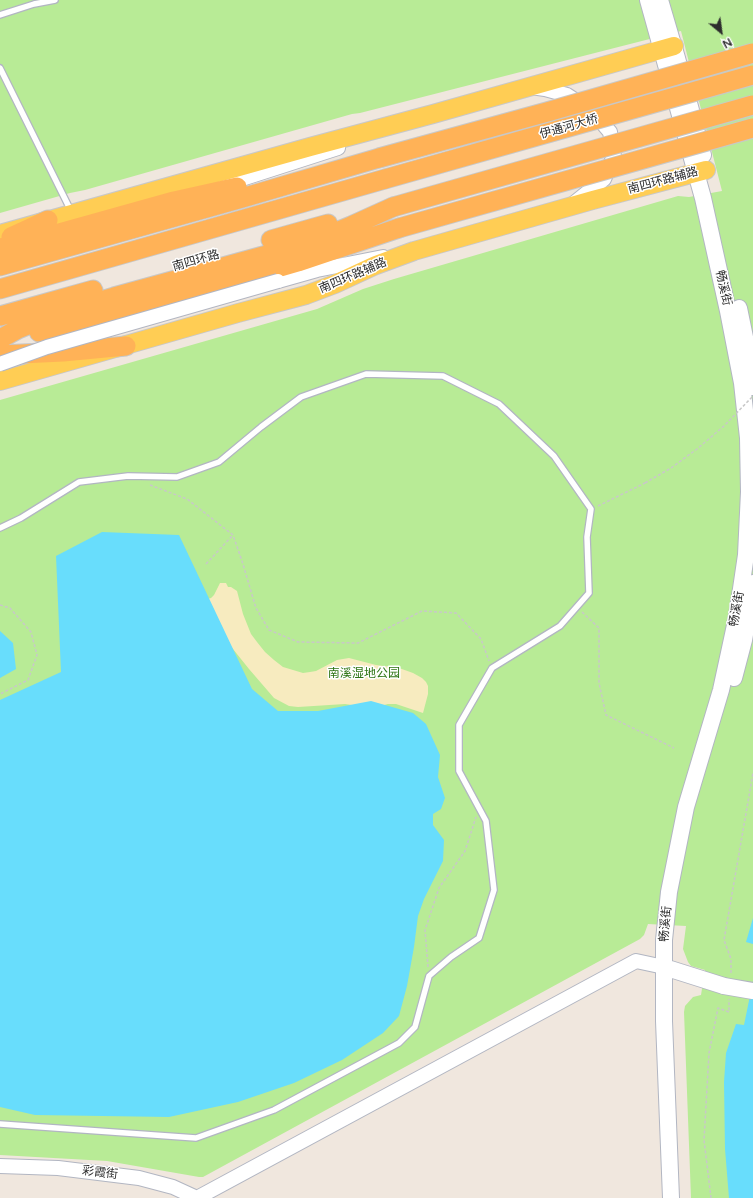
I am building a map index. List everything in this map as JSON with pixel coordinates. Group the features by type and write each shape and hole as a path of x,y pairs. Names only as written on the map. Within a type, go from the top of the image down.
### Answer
{"highway":[{"path":"0,266 547,112 753,52"},
{"name":"伊通河大桥","path":"0,289 753,75"},
{"path":"0,340 18,329 45,318 114,297 307,244 393,207 753,105"},
{"path":"0,340 26,336 174,298 298,262 399,228 753,128"},
{"path":"0,248 245,182 329,164 376,159"},
{"name":"南四环路","path":"0,316 393,207"},
{"path":"0,241 48,220"},
{"path":"275,252 343,247"},
{"path":"0,355 63,352 126,346"}],"main road":[{"name":"畅溪街","path":"648,0 668,47"},
{"name":"畅溪街","path":"660,0 668,47 738,307 748,352 753,387"},
{"path":"0,234 668,47"},
{"name":"畅溪街","path":"681,1198 673,1005 664,940 669,892 686,807 721,690 737,616 746,555 749,492 748,438 742,383 703,198 701,171"},
{"name":"南四环路辅路","path":"0,381 306,295 335,284 376,265 414,251 570,206 701,171"},
{"name":"畅溪街","path":"671,1198 664,1021 668,969 674,937 684,861 698,800 730,695 740,654 753,583"},
{"path":"668,969 724,986 753,991"}],"street":[{"path":"528,87 545,89 567,95 593,112 610,132 614,156 604,179 570,206"},
{"path":"245,182 433,114"},
{"path":"0,364 47,347 317,270 414,251"},
{"path":"197,1198 636,961 668,969"},
{"name":"彩霞街","path":"0,1166 58,1168 139,1178 173,1187 197,1198"}],"lane":[{"path":"0,15 32,2 54,0"},
{"path":"0,68 72,214"},
{"path":"0,528 21,518 79,482 128,476 178,477 219,462 261,427 301,397 366,374 443,376 499,404 554,456 591,509 587,537 589,593 560,626 492,668 459,725 459,771 486,820 494,890 479,938 451,957 429,976 415,1027 399,1043 274,1110 196,1138 0,1124"}],"path":[{"path":"591,509 645,483 671,468 697,449 724,426 753,396"},
{"path":"150,485 187,499 233,535 256,608 269,630 298,642 358,643 422,611 456,613 482,639 492,668"},
{"path":"206,564 233,535"},
{"path":"0,605 10,608 31,632 37,655 28,680 0,694"},
{"path":"577,607 599,628 599,683 606,714 674,748"},
{"path":"429,976 426,930 439,888 465,851 479,808"}],"green space":[{"name":"南溪湿地公园","path":"0,0 753,0 753,1198 691,1198 684,1012 685,1006 693,997 701,995 705,970 691,966 688,962 683,949 686,926 648,924 644,935 640,939 203,1177 107,1161 0,1155 0,400 317,309 363,289 394,279 678,196 689,197 722,191 681,31 352,114 0,213"}],"sand":[{"path":"220,583 226,583 228,587 231,587 237,591 243,614 251,634 265,652 283,667 303,673 316,671 337,660 349,658 376,665 399,668 413,673 426,682 428,686 428,694 423,713 396,704 376,707 345,704 298,707 289,706 274,698 225,639 205,600 214,595"}],"water":[{"path":"102,532 179,535 252,689 278,711 318,711 371,701 413,713 426,724 440,755 438,777 445,798 441,809 433,814 433,825 444,840 443,861 424,899 418,916 407,986 399,1016 383,1033 342,1060 294,1083 238,1102 169,1117 35,1115 0,1107 0,700 61,672 56,556"},
{"path":"0,631 13,643 16,669 0,678"},
{"path":"753,918 753,944 746,942"},
{"path":"753,981 753,1198 729,1198 725,1149 724,1082 726,1053 736,1024 744,1025"}]}
